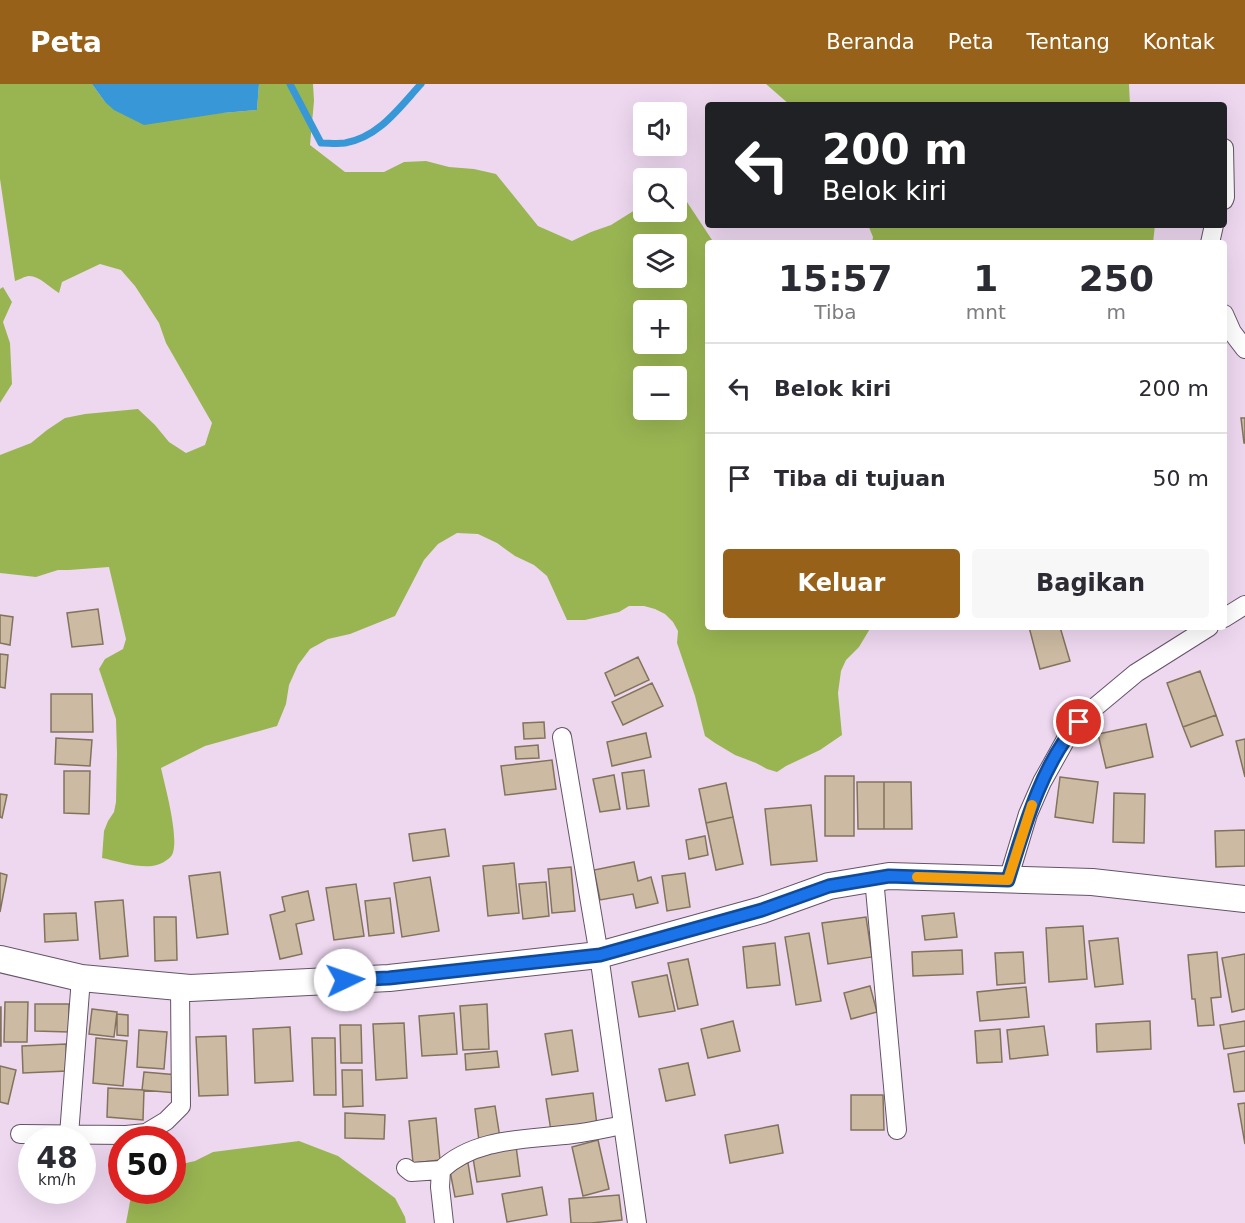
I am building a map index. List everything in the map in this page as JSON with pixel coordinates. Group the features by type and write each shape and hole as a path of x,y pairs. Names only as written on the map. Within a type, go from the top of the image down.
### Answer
{"main road":[{"path":"0,959 81,978 190,988 389,978 600,955 762,910 829,886 889,876 1092,882 1245,899"}],"street":[{"path":"1227,321 1232,332 1245,349"},
{"path":"1227,616 1245,605"},
{"path":"1008,880 1028,814 1042,782 1070,732 1088,713 1190,632"},
{"path":"562,737 600,955 637,1223"},
{"path":"874,878 897,1130"},
{"path":"70,1126 81,978"},
{"path":"96,1135 146,1133 165,1121 181,1106 180,987"},
{"path":"406,1168 411,1172 441,1170 452,1160 479,1147 623,1125"},
{"path":"441,1170 440,1187 444,1223"}],"green space":[{"path":"0,84 92,84 105,102 223,113 257,110 259,84 313,84 314,101 310,145 345,172 384,172 404,162 426,161 496,174 538,226 572,241 611,225 633,211 633,222 687,222 687,202 712,240 705,240 705,630 869,630 859,647 846,660 841,671 838,693 842,735 820,750 777,772 735,755 705,736 695,696 677,643 678,631 665,614 644,606 629,606 619,612 585,620 567,620 547,576 534,565 478,534 457,533 438,544 424,560 395,616 350,634 328,639 310,649 298,665 289,685 286,704 277,726 205,746 161,768 174,838 172,855 168,859 158,865 146,866 102,858 104,831 114,812 116,802 117,754 116,719 99,669 105,659 123,649 126,639 109,567 58,570 36,577 0,573 0,455 31,443 65,418 85,414 138,409 169,442 186,453 205,445 212,423 166,343 159,323 135,286 121,270 100,264 62,282 59,293 41,280 27,276 15,281 0,179"},
{"path":"766,84 1129,84 1130,102 787,102"},
{"path":"869,228 1155,228 1153,240 872,240"},
{"path":"3,287 12,302 3,322 10,343 12,384 0,403 0,289"},
{"path":"299,1141 338,1156 395,1198 406,1223 126,1223 130,1204 186,1204 186,1163 213,1152"}],"water":[{"path":"92,84 259,84 257,110 144,125 114,110"}],"building":[{"path":"1241,418 1245,418 1245,443 1244,443"},
{"path":"98,609 103,644 72,647 67,613"},
{"path":"0,615 13,617 10,645 0,643"},
{"path":"1030,630 1061,630 1070,661 1040,669"},
{"path":"0,654 8,655 5,688 0,687"},
{"path":"638,657 649,680 615,696 605,673"},
{"path":"1200,671 1216,715 1183,727 1167,683"},
{"path":"652,683 663,706 623,725 612,702"},
{"path":"51,694 92,694 93,732 51,732"},
{"path":"1216,715 1223,735 1191,747 1183,727"},
{"path":"544,722 545,738 524,739 523,723"},
{"path":"1146,724 1153,757 1106,768 1098,734"},
{"path":"646,733 651,757 612,766 607,742"},
{"path":"56,738 92,740 90,766 55,764"},
{"path":"1245,739 1245,777 1236,741"},
{"path":"538,745 539,758 516,759 515,747"},
{"path":"552,760 556,789 505,795 501,766"},
{"path":"644,770 649,806 627,809 622,773"},
{"path":"64,771 90,771 89,814 64,813"},
{"path":"614,775 620,809 600,812 593,779"},
{"path":"825,776 854,776 854,836 825,836"},
{"path":"1060,777 1098,782 1093,823 1055,817"},
{"path":"857,782 884,782 884,829 858,829"},
{"path":"884,782 911,782 912,829 884,829"},
{"path":"726,783 733,817 706,823 699,789"},
{"path":"1114,793 1145,794 1144,843 1113,842"},
{"path":"0,794 7,795 2,818 0,817"},
{"path":"811,805 817,861 771,865 765,809"},
{"path":"733,817 743,864 716,870 706,823"},
{"path":"445,829 449,856 413,861 409,834"},
{"path":"1245,830 1245,866 1216,867 1215,831"},
{"path":"705,836 708,855 689,859 686,840"},
{"path":"634,862 638,881 651,877 658,903 636,908 633,894 600,900 594,870"},
{"path":"514,863 519,913 488,916 483,866"},
{"path":"571,867 575,911 552,913 548,869"},
{"path":"220,872 228,934 197,938 189,876"},
{"path":"0,873 7,875 0,912"},
{"path":"685,873 690,907 667,911 662,876"},
{"path":"430,877 439,931 402,937 394,883"},
{"path":"546,882 549,916 523,919 519,884"},
{"path":"356,884 364,936 334,940 326,888"},
{"path":"308,891 314,920 296,924 302,954 280,959 270,915 285,911 282,897"},
{"path":"390,898 394,933 369,936 365,901"},
{"path":"123,900 128,956 100,959 95,902"},
{"path":"76,913 78,940 45,942 44,914"},
{"path":"954,913 957,937 925,940 922,916"},
{"path":"154,917 176,917 177,960 155,961"},
{"path":"866,917 872,957 828,964 822,923"},
{"path":"1083,926 1087,979 1049,982 1046,928"},
{"path":"809,933 821,1001 796,1005 785,937"},
{"path":"1118,938 1123,984 1095,987 1089,941"},
{"path":"775,943 780,985 747,988 743,947"},
{"path":"962,950 963,974 913,976 912,952"},
{"path":"1023,952 1025,983 997,985 995,953"},
{"path":"1217,952 1221,997 1211,998 1214,1025 1198,1026 1195,999 1192,999 1188,955"},
{"path":"1245,954 1245,1009 1232,1012 1222,958"},
{"path":"688,959 698,1005 678,1009 668,963"},
{"path":"667,975 675,1011 639,1017 632,982"},
{"path":"870,986 877,1012 851,1019 844,993"},
{"path":"1026,987 1029,1017 980,1021 977,992"},
{"path":"5,1002 28,1002 27,1042 4,1042"},
{"path":"35,1004 69,1004 69,1032 35,1031"},
{"path":"487,1004 489,1049 463,1050 460,1006"},
{"path":"1,1007 1,1046 0,1046"},
{"path":"92,1009 117,1012 114,1037 89,1034"},
{"path":"454,1013 457,1054 422,1056 419,1016"},
{"path":"117,1014 128,1015 128,1036 117,1035"},
{"path":"733,1021 740,1051 708,1058 701,1029"},
{"path":"1150,1021 1151,1049 1097,1052 1096,1024"},
{"path":"1245,1021 1245,1046 1224,1049 1220,1025"},
{"path":"404,1023 407,1078 376,1080 373,1024"},
{"path":"340,1025 361,1025 362,1063 341,1063"},
{"path":"1044,1026 1048,1055 1010,1059 1007,1030"},
{"path":"290,1027 293,1081 255,1083 253,1029"},
{"path":"1000,1029 1002,1062 977,1063 975,1031"},
{"path":"139,1030 167,1032 164,1069 137,1067"},
{"path":"572,1030 578,1071 552,1075 545,1034"},
{"path":"226,1036 228,1095 199,1096 196,1037"},
{"path":"96,1038 127,1041 123,1086 93,1083"},
{"path":"312,1038 335,1038 336,1095 314,1095"},
{"path":"66,1044 67,1071 23,1073 22,1046"},
{"path":"497,1051 499,1067 466,1070 465,1054"},
{"path":"1245,1051 1245,1091 1234,1092 1228,1054"},
{"path":"688,1063 695,1095 666,1101 659,1069"},
{"path":"0,1066 16,1070 8,1104 0,1102"},
{"path":"342,1070 362,1070 363,1106 343,1107"},
{"path":"144,1072 178,1075 177,1093 142,1090"},
{"path":"108,1088 144,1090 143,1120 107,1117"},
{"path":"593,1093 597,1125 551,1131 546,1099"},
{"path":"851,1095 883,1095 884,1130 851,1130"},
{"path":"1245,1103 1245,1144 1238,1104"},
{"path":"495,1106 500,1138 479,1141 475,1109"},
{"path":"345,1113 385,1115 384,1139 345,1138"},
{"path":"436,1118 440,1160 413,1163 409,1121"},
{"path":"778,1125 783,1153 730,1163 725,1135"},
{"path":"598,1140 609,1189 583,1196 572,1147"},
{"path":"516,1146 520,1176 477,1182 472,1152"},
{"path":"468,1163 473,1194 455,1197 449,1166"},
{"path":"542,1187 547,1215 507,1222 502,1194"},
{"path":"619,1195 622,1220 571,1223 569,1199"}],"waterway":[{"path":"290,84 321,143 345,143 368,135 388,120 421,84"}],"slow traffic":[{"path":"917,877 1008,880 1032,805"}],"route":[{"path":"345,980 389,978 600,955 762,910 829,886 874,878 889,876 1008,880 1028,814 1042,782 1070,732 1079,722"}]}
